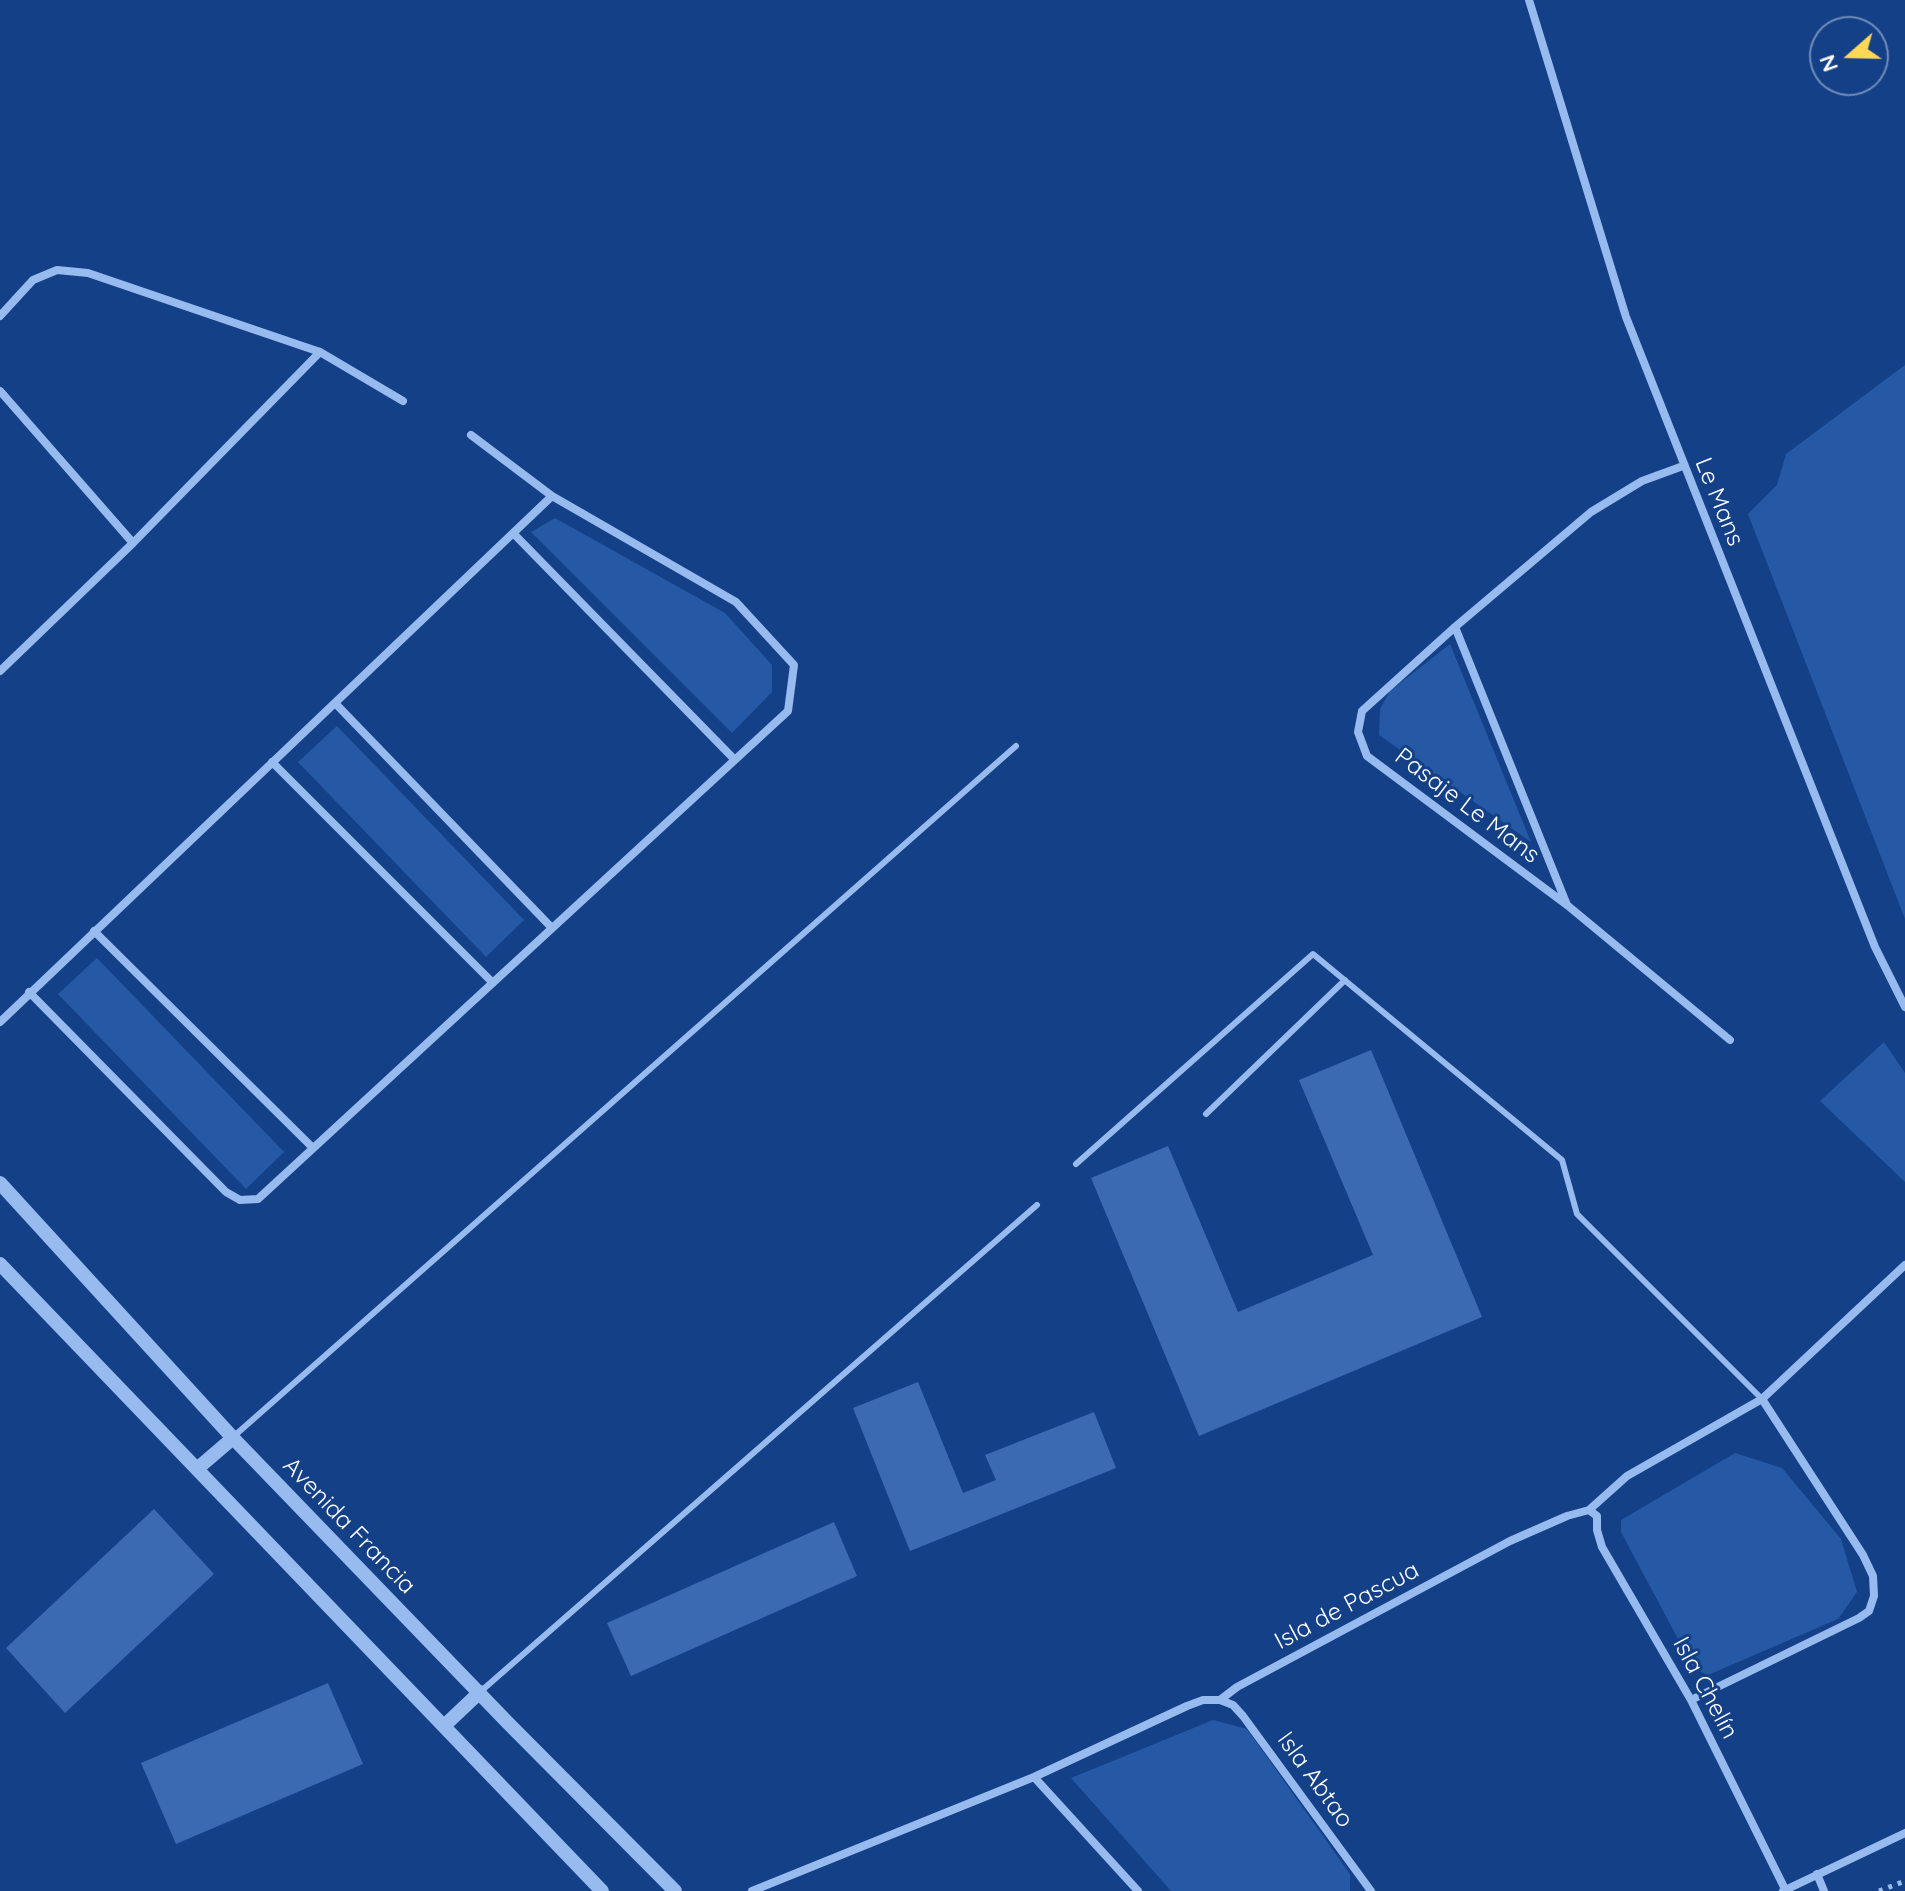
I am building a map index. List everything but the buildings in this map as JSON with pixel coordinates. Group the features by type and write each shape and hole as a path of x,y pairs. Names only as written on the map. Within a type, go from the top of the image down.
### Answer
{"street":[{"name":"Le Mans","path":"1529,0 1626,317 1875,947 1905,1007"},
{"path":"0,316 33,280 57,270 88,273 320,352 403,401"},
{"path":"0,671 133,543 320,352"},
{"path":"0,391 133,543"},
{"path":"29,992 226,1192 240,1200 258,1199 788,711 794,665 736,602 552,496 471,435"},
{"name":"Pasaje Le Mans","path":"1683,466 1642,481 1591,512 1455,627 1362,711 1358,732 1367,756 1567,905 1730,1040"},
{"path":"0,1022 552,496"},
{"path":"513,533 735,760"},
{"name":"Pasaje Le Mans","path":"1455,627 1567,905"},
{"path":"335,703 552,928"},
{"path":"272,762 493,983"},
{"path":"94,931 313,1148"},
{"name":"Avenida Francia","path":"0,1183 233,1438 675,1891"},
{"path":"0,1264 602,1891"},
{"name":"Isla de Pascua","path":"752,1891 1034,1777 1187,1706 1203,1700 1220,1700 1237,1687 1510,1541 1567,1516 1589,1510 1627,1476 1762,1399 1905,1265"},
{"path":"1691,1700 1859,1618 1869,1611 1874,1596 1873,1576 1863,1555 1762,1399"},
{"path":"198,1468 233,1438"},
{"name":"Isla Chelín","path":"1589,1510 1597,1516 1602,1547 1691,1700 1784,1890"},
{"path":"444,1726 480,1692"},
{"name":"Isla Abtao","path":"1220,1700 1233,1705 1243,1716 1370,1890"},
{"path":"1034,1777 1138,1891"},
{"path":"1784,1890 1905,1833"},
{"path":"1817,1874 1824,1891"}],"lane":[{"path":"233,1438 1016,746"},
{"path":"1076,1164 1313,954 1562,1160 1577,1214 1762,1399"},
{"path":"1206,1114 1345,980"},
{"path":"480,1692 1037,1205"}],"path":[{"path":"1879,1891 1905,1881"}],"shaded area":[{"path":"1905,365 1905,919 1748,514 1777,485 1786,454"},
{"path":"555,518 725,613 772,665 772,692 732,733 531,532"},
{"path":"1450,644 1531,842 1379,735 1380,709 1390,691"},
{"path":"337,726 524,920 486,957 298,762"},
{"path":"97,958 284,1152 246,1189 58,994"},
{"path":"1884,1042 1905,1073 1905,1182 1820,1101"},
{"path":"1735,1453 1782,1468 1841,1539 1857,1592 1838,1619 1708,1675 1694,1669 1621,1532 1621,1520"},
{"path":"1213,1720 1247,1729 1350,1874 1350,1891 1171,1891 1071,1778"}]}
